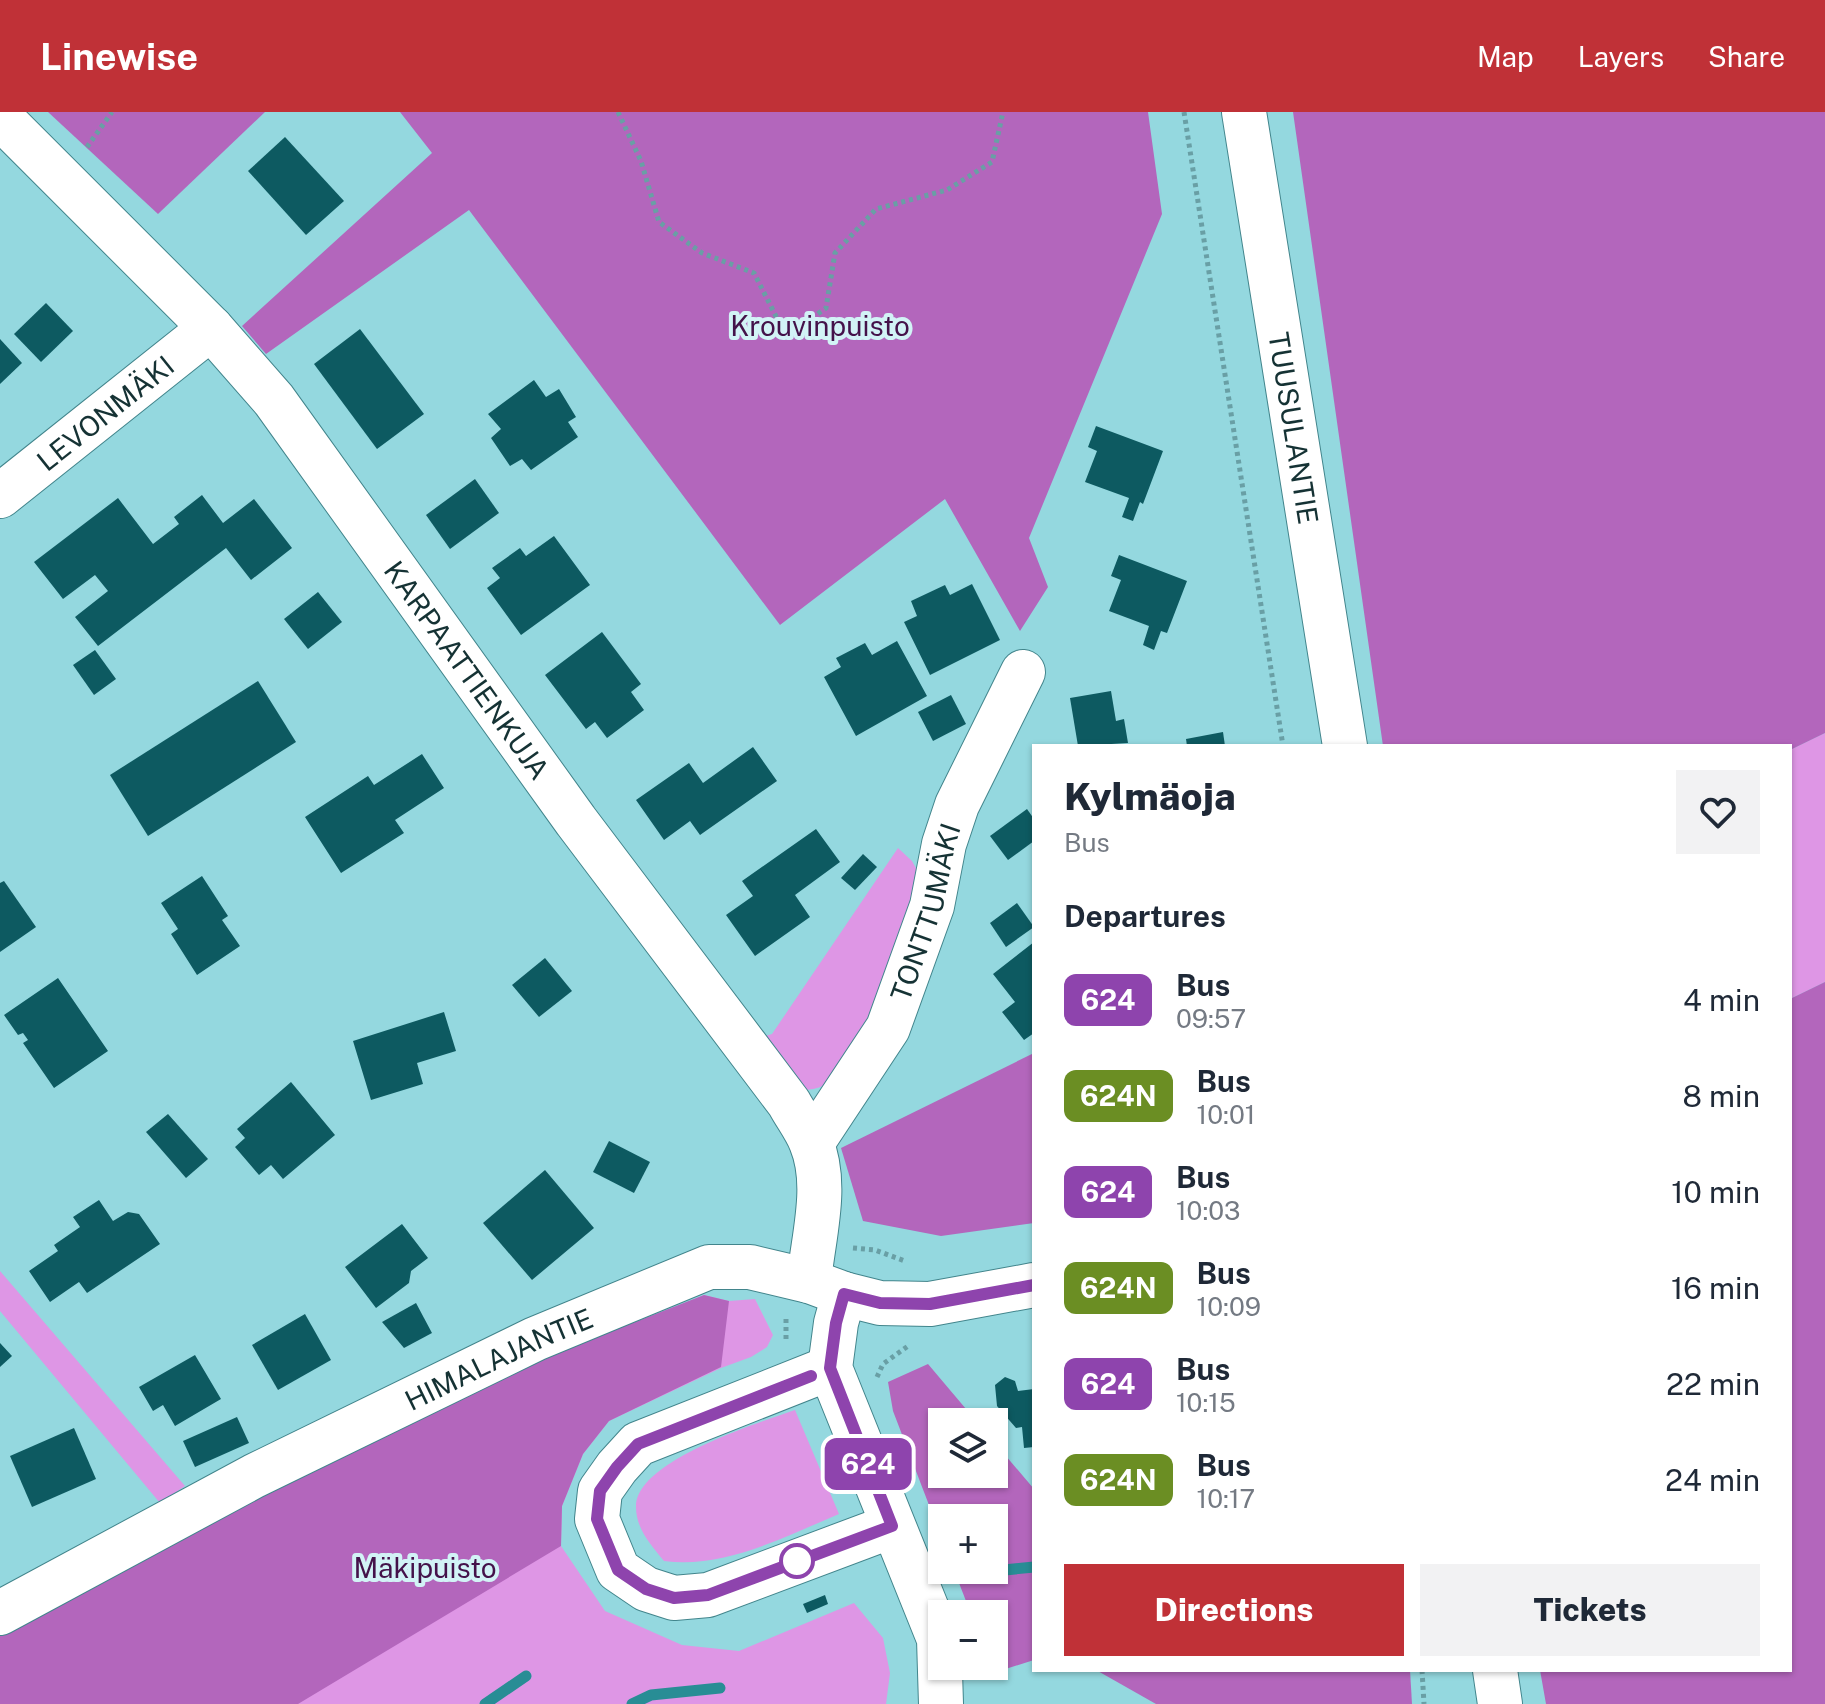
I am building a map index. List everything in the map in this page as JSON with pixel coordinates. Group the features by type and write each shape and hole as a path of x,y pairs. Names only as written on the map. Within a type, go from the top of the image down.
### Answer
{"street":[{"name":"TUUSULANTIE","path":"1244,112 1345,744"},
{"name":"KARPAATTIENKUJA","path":"0,117 211,328 274,400 559,797 789,1103 812,1143 819,1180 826,1287 836,1323 830,1368"},
{"name":"LEVONMÄKI","path":"0,496 211,328"},
{"name":"TONTTUMÄKI","path":"812,1143 888,1028 932,906 944,844 957,805 1023,672"},
{"name":"HIMALAJANTIE","path":"0,1613 254,1476 507,1352 709,1267 750,1267 880,1303 930,1304 1032,1285"},
{"path":"892,1526 708,1595 674,1598 646,1589 618,1570 597,1519 600,1491 638,1444 830,1368 939,1639 941,1704"},
{"path":"1495,1672 1500,1704"}],"path":[{"path":"618,112 641,161 659,222 702,253 754,273 786,336 826,308 835,253 876,209 947,190 992,162 1003,112"},
{"path":"1184,112 1283,744"},
{"path":"873,1387 883,1364 900,1350 932,1335 930,1304"},
{"path":"1422,1672 1424,1704"}],"green space":[{"path":"48,112 265,112 158,214"},
{"name":"Krouvinpuisto","path":"400,112 1148,112 1162,214 1029,538 1048,587 1020,631 945,499 780,625 469,210 266,354 242,326 432,153"},
{"path":"1293,112 1825,112 1825,733 1792,749 1792,744 1383,744"},
{"path":"1825,733 1825,982 1792,998 1792,749"},
{"path":"898,848 912,861 918,872 916,896 881,993 837,1074 820,1087 800,1090 759,1038 772,1034"},
{"path":"1825,982 1825,1704 1546,1704 1540,1672 1792,1672 1792,998"},
{"path":"1032,1054 1032,1223 941,1236 863,1221 841,1148"},
{"path":"0,1271 185,1486 160,1503 0,1311"},
{"name":"Mäkipuisto","path":"704,1295 729,1301 755,1299 773,1335 767,1347 609,1421 583,1454 562,1506 561,1546 605,1611 682,1645 739,1651 854,1603 883,1638 890,1673 886,1704 0,1704 0,1635 275,1488"},
{"name":"Mäkipuisto","path":"704,1295 729,1301 721,1367 609,1421 583,1454 562,1506 561,1546 298,1704 0,1704 0,1635 275,1488 533,1362"},
{"path":"928,1364 965,1408 928,1408 928,1488 1008,1488 1008,1458 1032,1487 1032,1661 1008,1668 1008,1600 966,1600 959,1584 1008,1584 1008,1504 929,1504 893,1411 888,1382"},
{"path":"795,1410 839,1514 731,1556 686,1562 664,1561 645,1536 639,1522 636,1507 641,1490 655,1474 702,1446"},
{"path":"1100,1672 1410,1672 1412,1704 1156,1704"}],"building":[{"path":"285,137 344,201 306,235 248,171"},
{"path":"46,303 73,331 41,362 14,334"},
{"path":"360,329 424,414 377,449 314,364"},
{"path":"0,339 22,363 0,384"},
{"path":"534,380 546,397 559,389 576,417 568,422 578,437 531,470 522,459 510,466 491,438 501,429 488,414"},
{"path":"1096,426 1163,451 1143,504 1140,502 1133,521 1122,517 1129,498 1085,482 1097,451 1088,447"},
{"path":"475,479 499,513 450,549 426,515"},
{"path":"202,495 223,523 254,499 292,548 251,580 226,548 98,646 75,617 108,591 95,575 63,599 34,562 118,498 153,544 179,524 174,517"},
{"path":"554,536 590,585 521,635 487,588 500,578 492,568 520,548 526,556"},
{"path":"1119,555 1187,581 1167,633 1161,631 1154,650 1143,645 1149,626 1109,611 1121,580 1111,576"},
{"path":"972,584 1000,640 930,675 904,622 917,616 911,601 945,585 950,595"},
{"path":"318,592 342,622 308,649 284,619"},
{"path":"602,632 641,684 631,692 644,710 607,738 595,722 586,729 545,675"},
{"path":"897,641 927,696 856,736 824,677 841,667 836,658 865,643 872,655"},
{"path":"95,650 116,679 94,695 73,665"},
{"path":"258,681 296,742 148,836 110,775"},
{"path":"1111,691 1116,721 1124,719 1128,743 1078,744 1070,698"},
{"path":"951,695 966,724 933,741 918,712"},
{"path":"1223,732 1225,744 1187,744 1186,739"},
{"path":"753,747 777,781 700,835 690,821 664,840 636,800 689,763 703,783"},
{"path":"422,754 444,788 395,820 404,833 341,873 305,817 368,776 374,785"},
{"path":"1027,809 1032,816 1032,842 1008,860 990,836"},
{"path":"816,829 840,862 795,895 810,917 755,956 726,915 753,896 742,881"},
{"path":"863,854 877,867 855,890 841,878"},
{"path":"202,876 228,916 222,920 240,946 197,975 171,934 178,929 161,903"},
{"path":"4,881 36,927 0,952 0,883"},
{"path":"1017,903 1032,928 1006,947 990,923"},
{"path":"1032,944 1032,1034 1024,1040 1002,1012 1015,1002 993,974"},
{"path":"545,958 572,991 539,1017 512,985"},
{"path":"58,978 108,1051 54,1088 23,1043 28,1040 23,1033 18,1035 4,1015"},
{"path":"444,1012 456,1051 417,1063 423,1084 371,1100 353,1041"},
{"path":"291,1082 335,1135 283,1179 271,1165 259,1175 235,1147 245,1138 237,1129"},
{"path":"168,1114 208,1159 186,1178 146,1132"},
{"path":"609,1141 650,1162 634,1193 593,1172"},
{"path":"545,1170 594,1228 532,1280 483,1223"},
{"path":"99,1200 113,1221 128,1212 139,1214 160,1244 87,1293 79,1282 50,1302 29,1271 58,1251 54,1245 80,1227 73,1217"},
{"path":"402,1224 428,1258 411,1271 409,1283 376,1308 345,1267"},
{"path":"416,1303 432,1333 404,1348 382,1322"},
{"path":"305,1314 331,1360 278,1390 252,1345"},
{"path":"0,1343 12,1356 0,1367"},
{"path":"195,1355 221,1399 175,1426 163,1405 153,1411 139,1387"},
{"path":"1005,1377 1015,1381 1018,1391 1032,1389 1032,1447 1024,1448 1022,1427 1016,1428 1008,1419 1008,1408 997,1406 995,1385"},
{"path":"237,1417 249,1443 195,1467 183,1441"},
{"path":"74,1428 96,1479 32,1507 10,1456"},
{"path":"825,1595 828,1604 807,1613 803,1604"}],"waterway":[{"path":"1008,1570 1032,1567"},
{"path":"485,1704 526,1676"},
{"path":"632,1704 651,1695 720,1688"}],"bus line":[{"name":"624","path":"811,1376 638,1444 600,1491 597,1519 618,1570 646,1589 674,1598 708,1595 892,1526 830,1368 836,1323 844,1294 880,1303 930,1304 1032,1285"}]}
